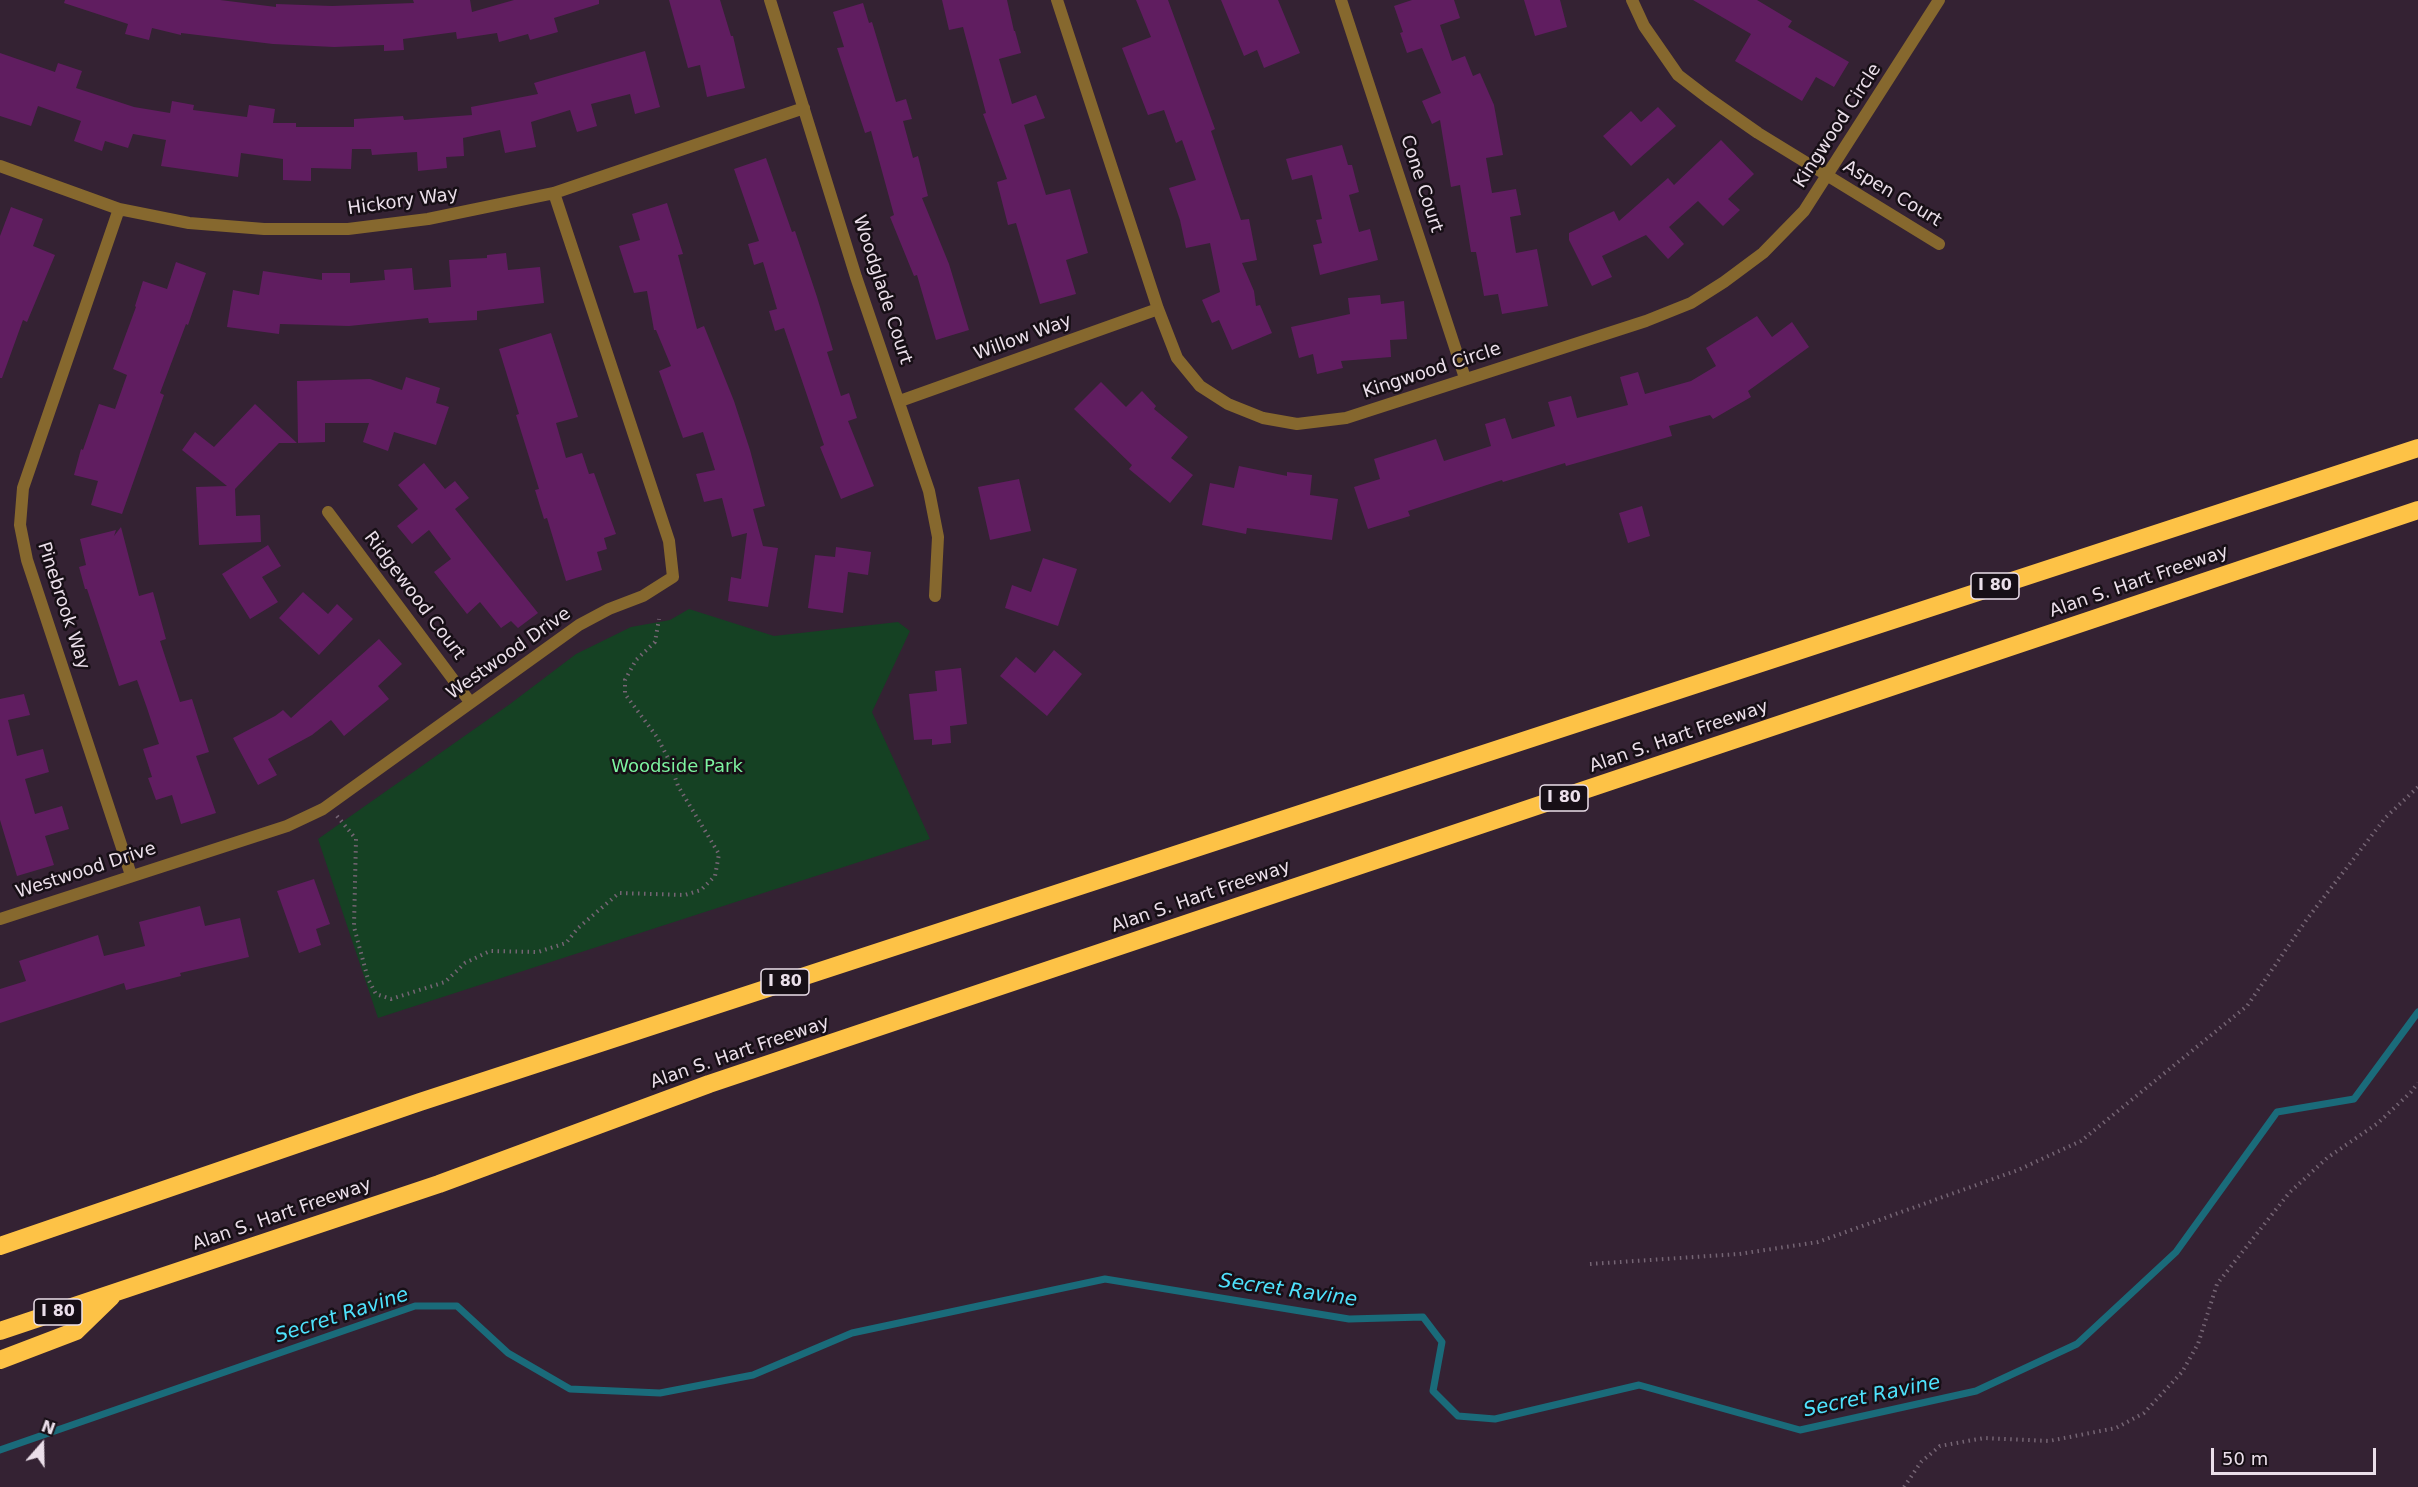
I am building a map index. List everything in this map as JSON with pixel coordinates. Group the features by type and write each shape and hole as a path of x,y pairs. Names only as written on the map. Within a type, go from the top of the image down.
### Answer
{"highway":[{"name":"I 80","path":"0,1246 420,1102 2418,448"},
{"name":"Alan S. Hart Freeway","path":"0,1332 439,1184 709,1084 2418,510"},
{"path":"0,1360 76,1331 116,1293"}],"street":[{"name":"Woodglade Court","path":"770,0 856,277 900,400 929,491 938,537 935,596"},
{"name":"Kingwood Circle","path":"1057,0 1158,309 1178,358 1200,386 1228,404 1263,418 1297,424 1346,418 1646,321 1691,303 1724,282 1763,253 1804,212 1940,0"},
{"name":"Cone Court","path":"1341,0 1465,378"},
{"name":"Aspen Court","path":"1632,0 1644,26 1678,75 1758,133 1939,244"},
{"name":"Hickory Way","path":"0,166 119,209 189,223 264,230 348,229 428,219 554,193 804,108"},
{"name":"Westwood Drive","path":"0,919 287,826 323,809 579,626 609,609 644,596 673,577 669,541 554,193"},
{"name":"Pinebrook Way","path":"119,209 23,488 20,525 27,560 131,875"},
{"name":"Willow Way","path":"900,400 1158,309"},
{"name":"Ridgewood Court","path":"328,512 470,702"}],"path":[{"path":"337,816 356,839 354,927 368,979 376,994 391,999 445,982 465,963 490,951 538,952 566,942 578,928 619,893 685,895 701,890 715,876 718,854 678,786 669,760 657,737 625,694 625,680 636,660 655,642 659,619"},
{"path":"1590,1264 1739,1254 1818,1242 2018,1170 2081,1141 2247,1006 2307,919 2386,817 2418,787"},
{"path":"1904,1487 1921,1462 1940,1446 1984,1438 2049,1441 2116,1428 2144,1413 2182,1372 2198,1344 2217,1284 2289,1193 2327,1158 2378,1123 2418,1083"}],"green space":[{"name":"Woodside Park","path":"689,609 774,636 898,622 910,631 872,712 930,839 378,1018 318,839 510,704 576,654 631,627 670,620"}],"building":[{"path":"65,0 220,0 276,7 276,4 332,6 414,3 413,0 470,0 472,12 514,0 599,0 599,4 554,18 558,32 530,40 528,34 499,42 497,33 457,39 456,32 403,39 404,50 384,51 384,45 334,47 273,44 181,33 181,35 152,28 149,40 125,34 128,24 64,3"},
{"path":"669,0 720,0 731,36 733,36 745,88 707,97 700,65 688,68"},
{"path":"942,0 1007,0 1021,53 999,59 1012,104 1036,95 1045,118 1024,125 1046,195 1070,189 1088,253 1066,260 1076,294 1040,304 1016,223 1008,225 997,182 1007,179 983,114 986,113 963,27 949,30"},
{"path":"1136,0 1168,0 1215,129 1211,131 1241,220 1249,219 1257,260 1242,263 1254,291 1256,306 1260,305 1272,333 1232,350 1219,320 1212,323 1202,300 1220,292 1210,243 1186,248 1180,220 1169,188 1196,180 1182,140 1176,143 1164,110 1148,115 1122,48 1151,37"},
{"path":"1221,0 1278,0 1300,53 1264,68 1257,50 1244,56"},
{"path":"1412,0 1454,0 1460,18 1440,25 1452,61 1465,56 1473,76 1480,73 1494,105 1503,155 1486,158 1492,193 1516,189 1521,215 1510,217 1516,253 1537,249 1548,306 1502,314 1498,294 1484,296 1476,252 1471,252 1460,185 1451,187 1440,120 1432,124 1422,101 1441,93 1422,48 1407,53 1400,33 1403,32 1394,6"},
{"path":"1524,0 1560,0 1567,27 1535,36"},
{"path":"1693,0 1757,0 1792,21 1788,27 1849,62 1834,87 1816,77 1802,101 1735,61 1751,34"},
{"path":"863,3 869,23 872,22 896,102 906,99 912,119 903,121 913,158 918,156 928,196 922,198 949,264 969,330 936,340 917,275 914,276 890,217 894,215 871,131 865,133 837,48 844,47 833,12"},
{"path":"645,51 660,107 635,114 630,94 591,104 597,126 577,132 570,110 531,122 536,147 505,153 500,130 463,138 464,156 446,157 447,168 418,171 417,152 372,155 371,149 352,149 351,169 311,168 311,181 283,180 283,159 241,153 238,177 161,166 166,140 133,134 128,148 105,141 102,151 74,141 81,121 38,106 31,126 0,116 0,53 55,72 58,63 82,71 76,88 134,107 170,113 172,101 194,105 193,110 247,117 249,105 275,109 273,123 296,123 296,127 354,127 354,119 403,116 404,120 472,115 471,107 538,94 534,83"},
{"path":"1658,107 1676,126 1631,166 1603,136 1631,111 1641,122"},
{"path":"1721,140 1754,174 1728,199 1740,210 1723,226 1698,201 1669,227 1684,244 1668,259 1646,235 1602,256 1612,277 1592,286 1569,240 1569,233 1614,211 1619,221 1668,178 1674,185"},
{"path":"1342,145 1348,165 1352,165 1359,192 1349,195 1359,232 1370,229 1378,260 1320,275 1313,245 1322,243 1316,220 1322,219 1312,175 1292,180 1286,159"},
{"path":"766,158 792,232 795,231 817,297 833,350 827,352 841,396 849,393 857,418 848,421 874,486 841,499 820,447 824,445 784,328 775,331 769,311 777,309 763,262 754,265 748,244 759,241 734,169"},
{"path":"667,203 683,254 678,255 697,329 704,326 734,401 750,450 765,506 753,509 763,546 778,548 768,607 728,601 731,577 741,579 747,533 732,537 722,498 704,502 696,474 715,470 703,432 683,438 659,371 671,366 656,330 654,330 647,291 634,293 619,246 640,240 632,214"},
{"path":"11,207 43,219 33,246 55,255 27,322 23,320 2,378 0,378 0,236"},
{"path":"506,253 508,270 540,267 544,303 477,311 477,320 429,323 428,318 349,326 280,324 279,334 227,327 233,290 259,295 263,271 322,280 322,273 350,273 350,283 385,280 384,270 412,268 414,290 451,287 449,260 487,258 487,255"},
{"path":"176,262 206,273 188,325 186,324 160,393 164,395 122,514 91,505 98,481 74,475 81,449 83,450 99,404 115,409 127,375 113,369 143,281 167,289"},
{"path":"1380,295 1381,304 1404,301 1407,339 1390,340 1391,357 1341,361 1343,368 1317,374 1313,354 1299,358 1291,327 1350,314 1348,298"},
{"path":"1757,316 1772,337 1792,322 1809,347 1748,391 1751,397 1713,419 1710,415 1669,426 1672,436 1566,466 1565,463 1503,482 1502,480 1408,511 1410,516 1368,529 1354,487 1380,479 1374,459 1436,439 1444,461 1491,446 1485,424 1505,418 1512,439 1555,426 1548,402 1571,396 1577,418 1628,405 1620,377 1638,372 1645,394 1691,381 1716,366 1706,348"},
{"path":"551,333 578,417 556,423 566,458 582,453 589,474 594,473 616,534 604,538 607,549 597,552 602,570 566,581 547,518 544,519 535,490 539,489 499,349"},
{"path":"406,377 440,388 436,403 449,407 436,445 394,432 388,451 363,442 369,423 325,423 325,442 298,443 297,381 370,379 402,390"},
{"path":"1101,382 1126,407 1142,391 1156,406 1154,409 1188,437 1171,458 1193,475 1170,503 1129,469 1132,465 1074,409"},
{"path":"255,404 297,443 279,443 235,489 236,516 260,515 261,542 199,545 196,487 227,486 182,450 195,432 214,447"},
{"path":"424,463 445,489 455,481 469,498 455,509 538,613 518,628 511,621 501,628 480,602 467,614 434,572 451,559 429,530 412,544 397,526 418,509 398,485"},
{"path":"1239,466 1287,476 1287,472 1312,475 1310,495 1338,499 1332,540 1247,528 1246,534 1202,525 1210,483 1234,488"},
{"path":"1019,479 1031,531 990,540 978,487"},
{"path":"1642,506 1650,536 1628,543 1619,513"},
{"path":"121,527 139,596 153,592 166,639 160,641 180,702 192,699 209,752 196,756 216,813 181,824 172,795 156,800 148,778 152,777 143,749 159,744 137,680 119,686 79,567 86,565 80,539 116,530 114,536"},
{"path":"268,545 281,566 262,577 278,602 250,619 222,574"},
{"path":"836,547 871,552 868,575 848,572 843,613 808,608 815,555 835,557"},
{"path":"1043,558 1077,569 1058,626 1005,608 1012,585 1031,592"},
{"path":"303,592 328,614 337,604 353,619 319,655 279,618"},
{"path":"379,639 402,664 378,686 389,699 344,736 331,720 312,735 268,759 277,775 258,785 233,738 283,710 291,718"},
{"path":"1054,650 1082,674 1047,716 1000,676 1016,657 1035,673"},
{"path":"961,668 967,724 950,726 951,743 932,745 932,739 914,740 909,694 937,691 935,671"},
{"path":"24,694 30,715 8,720 17,756 43,749 49,772 25,779 35,814 62,806 69,829 45,836 54,865 17,876 0,820 0,699"},
{"path":"314,879 330,924 316,929 321,945 299,953 277,891"},
{"path":"200,906 205,926 240,918 249,957 180,973 181,976 126,990 124,983 0,1023 0,989 26,981 19,961 98,935 104,956 145,946 139,922"}],"waterway":[{"name":"Secret Ravine","path":"0,1450 415,1306 457,1306 508,1353 570,1389 660,1393 753,1375 852,1333 1105,1279 1349,1319 1423,1317 1442,1342 1433,1391 1458,1416 1495,1419 1639,1385 1800,1430 1976,1391 2077,1344 2176,1252 2277,1112 2354,1099 2418,1012"}]}
